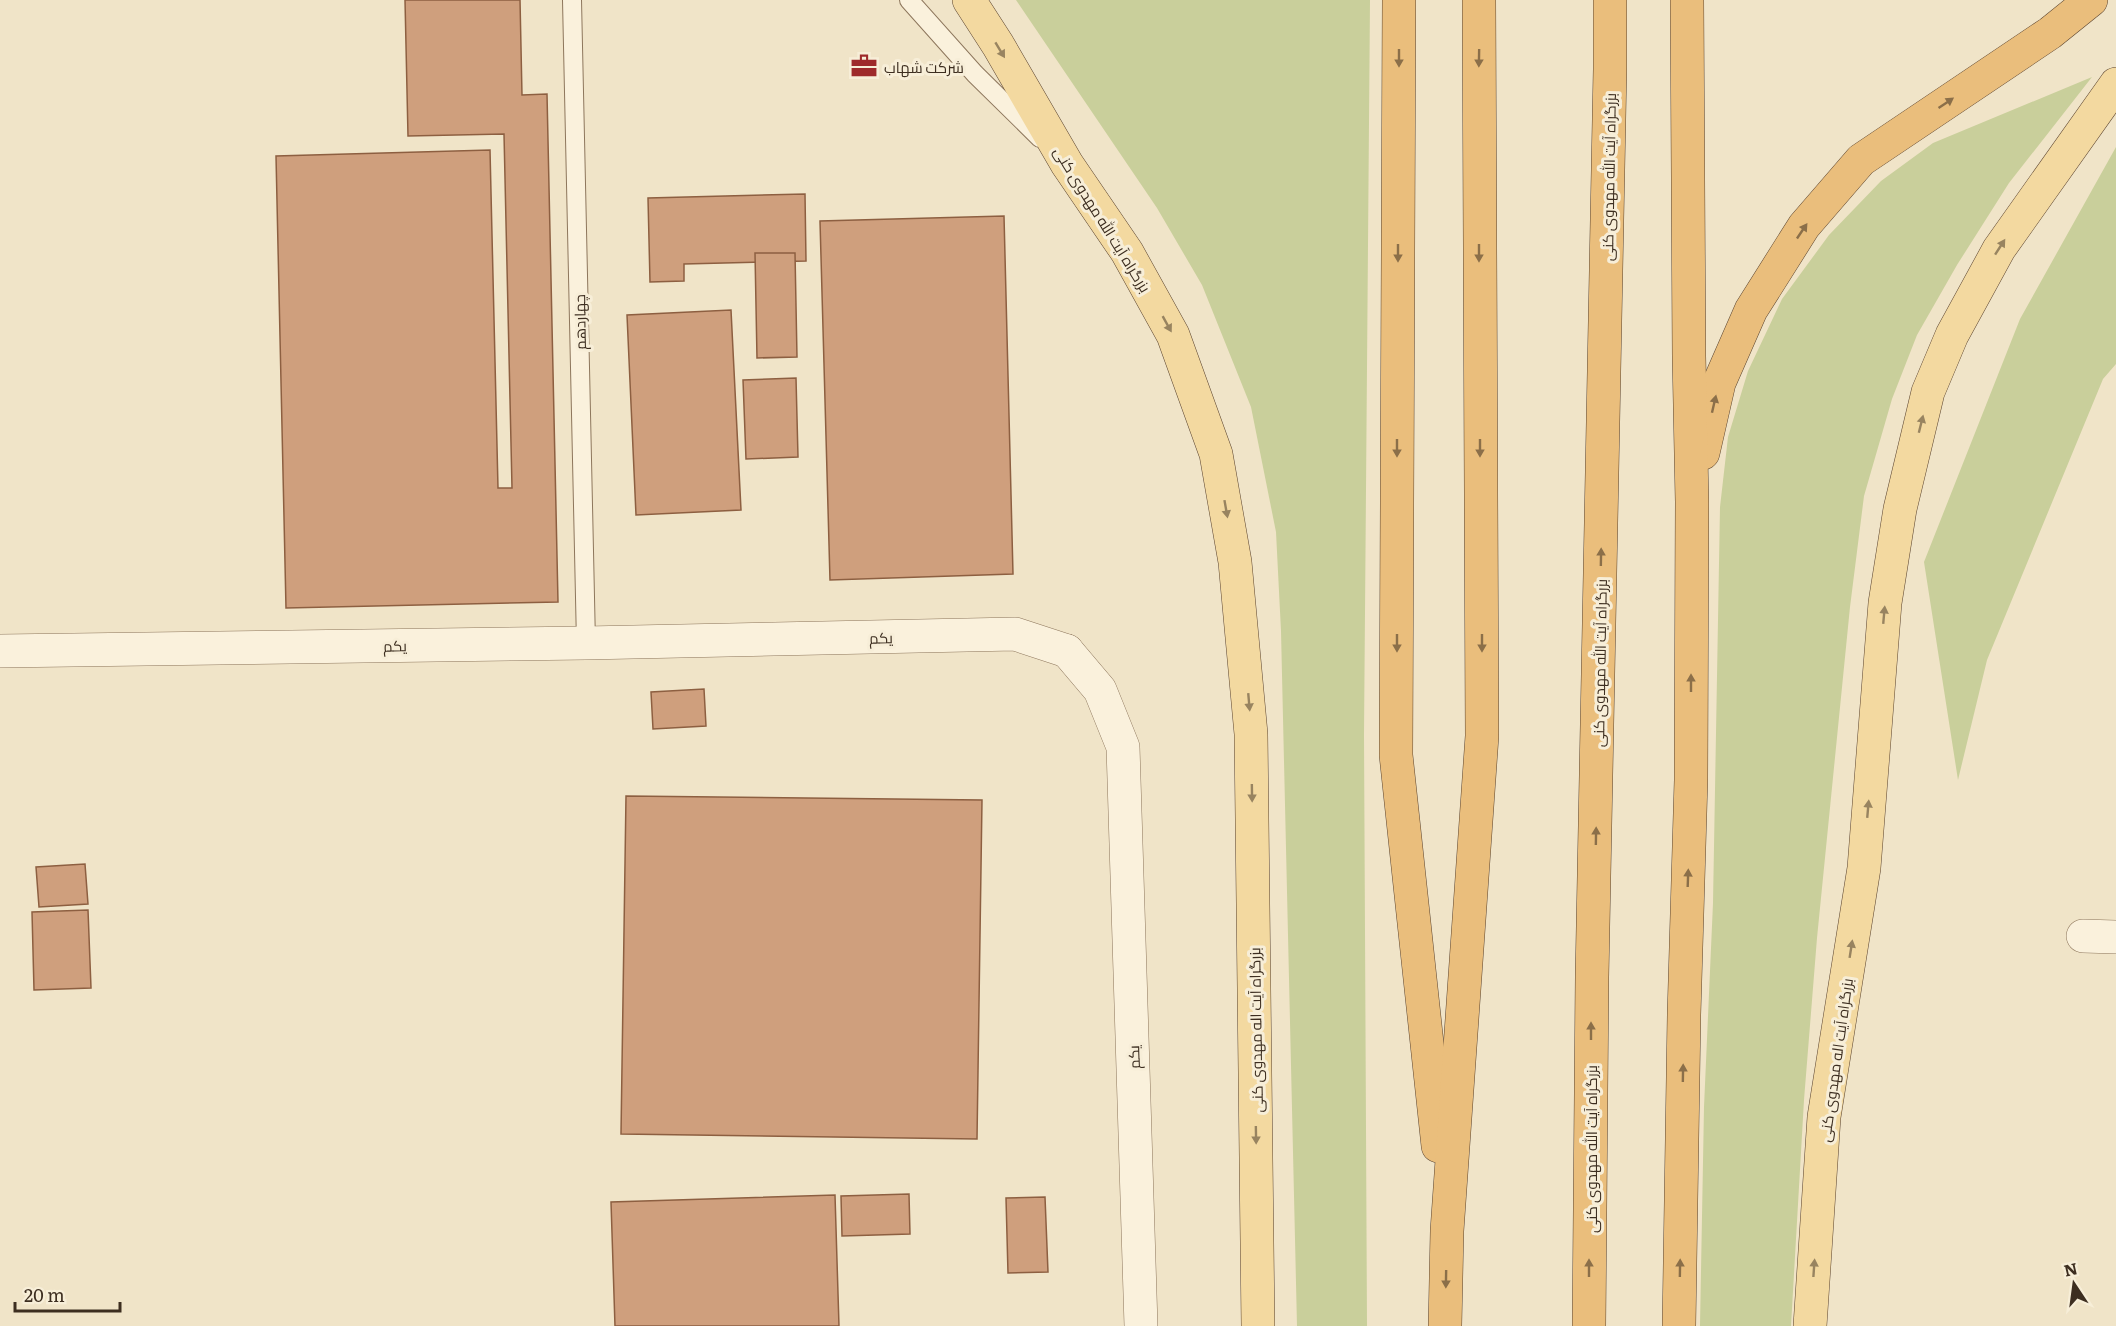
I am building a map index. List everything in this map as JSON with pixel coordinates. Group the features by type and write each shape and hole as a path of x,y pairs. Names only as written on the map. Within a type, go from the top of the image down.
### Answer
{"highway":[{"path":"1399,0 1396,756 1447,1231"},
{"path":"1445,1326 1447,1231 1482,736 1479,0"},
{"name":"بزرگراه آیت الله مهدوی کنی","path":"1589,1326 1592,977 1610,0"},
{"path":"1679,1326 1684,1015 1691,780 1692,502 1687,0"},
{"path":"1692,502 1719,383 1751,310 1804,226 1861,160 2050,33 2091,0"}],"main road":[{"name":"بزرگراه آیت الله مهدوی کنی","path":"969,0 998,45 1066,164 1127,252 1173,335 1216,454 1235,562 1251,734"},
{"name":"بزرگراه آیت اله مهدوی کنی","path":"1810,1326 1824,1117 1864,868 1885,603 1900,509 1928,392 1952,335 1998,249 2116,84"},
{"name":"بزرگراه آیت اله مهدوی کنی","path":"1251,734 1258,1326"}],"street":[{"name":"یکم","path":"0,651 586,643 1015,634 1067,651 1100,690 1123,747 1141,1326"},
{"path":"2083,936 2116,937"}],"lane":[{"name":"چهاردهم","path":"572,0 586,643"},
{"path":"909,0 975,74 1066,164"}],"green space":[{"path":"1016,0 1370,0 1364,735 1367,1326 1297,1326 1281,631 1276,532 1251,407 1202,285 1157,208"},
{"path":"2092,77 2009,183 1957,265 1917,335 1892,399 1864,496 1850,607 1817,938 1804,1100 1791,1326 1700,1326 1704,1107 1713,903 1720,507 1728,437 1748,371 1782,299 1829,235 1881,181 1933,143"},
{"path":"2116,147 2116,364 2103,379 1987,660 1958,780 1924,562 2020,319"}],"building":[{"path":"405,0 520,0 522,95 547,94 558,602 286,608 276,156 490,150 498,488 512,488 504,134 408,136"},
{"path":"805,194 806,261 684,264 684,281 650,282 648,198"},
{"path":"1004,216 1013,574 830,580 820,221"},
{"path":"755,253 795,253 797,357 757,358"},
{"path":"731,310 741,510 636,515 627,315"},
{"path":"796,378 798,457 746,459 743,380"},
{"path":"704,689 706,726 653,729 651,692"},
{"path":"626,796 982,800 977,1139 621,1134"},
{"path":"85,864 88,904 39,907 36,867"},
{"path":"88,910 91,988 34,990 32,912"},
{"path":"909,1194 910,1234 842,1236 841,1196"},
{"path":"835,1195 839,1326 615,1326 611,1202"},
{"path":"1045,1197 1048,1272 1008,1273 1006,1198"}],"place":[{"name":"شرکت شهاب","path":"864,66"}]}
